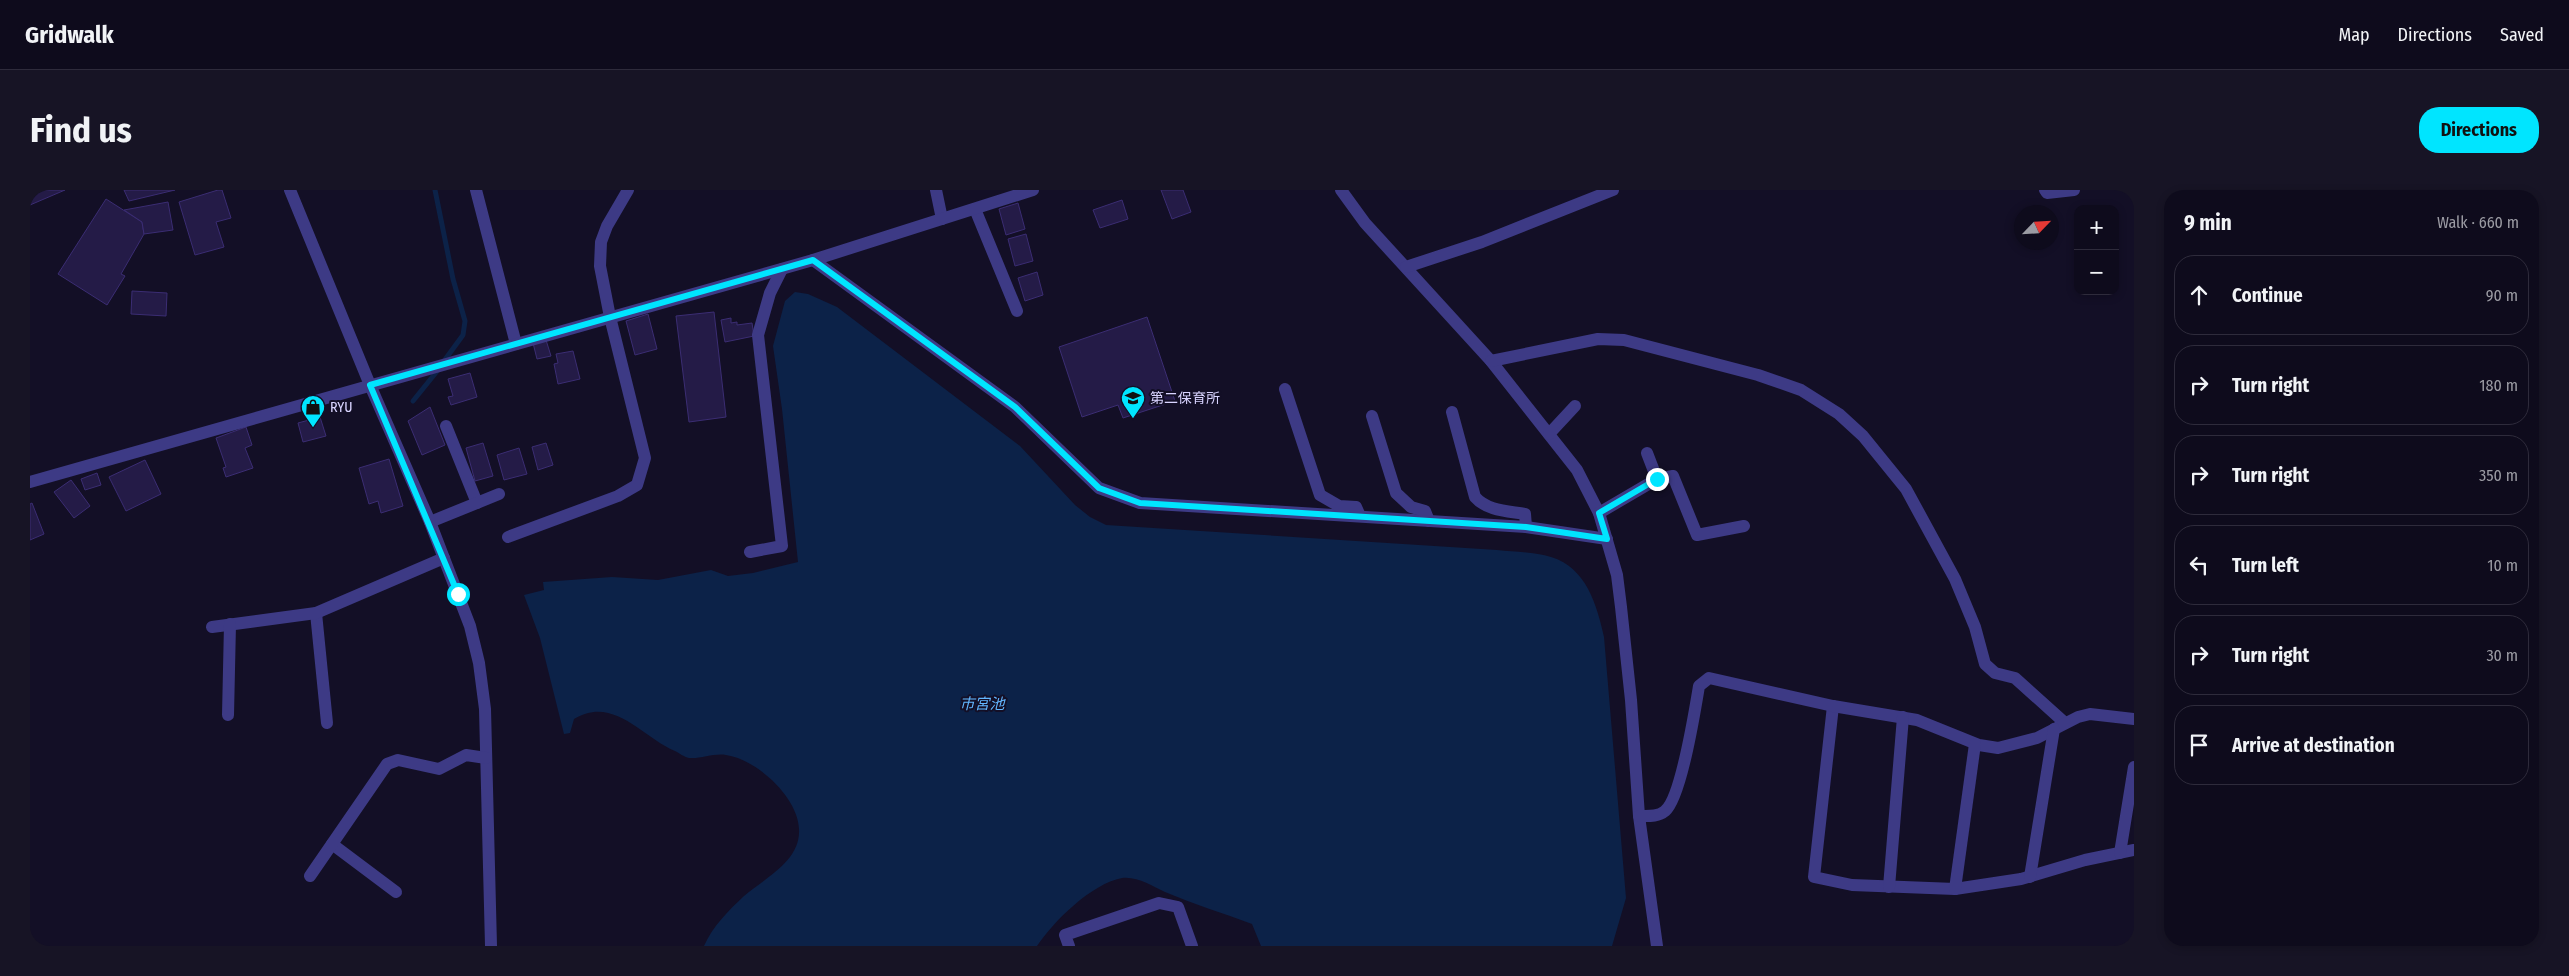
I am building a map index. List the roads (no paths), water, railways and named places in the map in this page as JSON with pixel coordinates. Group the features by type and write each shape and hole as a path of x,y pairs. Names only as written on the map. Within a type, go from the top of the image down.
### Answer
{"street":[{"path":"290,190 370,385 430,522 470,626 480,663 485,709 491,946"},
{"path":"476,190 516,344"},
{"path":"508,537 618,496 637,485 645,458 610,317 600,266 601,242 607,226 628,190"},
{"path":"936,190 942,219"},
{"path":"30,482 813,260 1031,190"},
{"path":"1341,190 1365,223 1491,360 1577,470 1599,513 1617,575 1632,700 1639,816 1657,946"},
{"path":"1406,267 1482,242 1614,190"},
{"path":"2045,190 2047,193 2074,190"},
{"path":"975,209 1018,311"},
{"path":"813,260 1015,407 1099,488 1140,503 1526,527 1607,539"},
{"path":"750,552 782,546 758,335 770,293 782,269"},
{"path":"1491,360 1598,339 1624,340 1758,375 1808,395 1839,414 1863,436 1906,489 1955,579 1975,627 1985,664 1995,673 2015,678 2060,726"},
{"path":"1284,389 1320,495 1338,506 1356,507 1360,516"},
{"path":"1548,434 1575,406"},
{"path":"1452,412 1475,497 1481,505 1525,514 1526,527"},
{"path":"1372,416 1396,493 1411,507 1425,511 1429,521"},
{"path":"446,426 477,503"},
{"path":"1647,453 1657,479"},
{"path":"1599,513 1657,479 1673,476 1697,535 1744,526"},
{"path":"430,522 499,494"},
{"path":"212,627 316,613 444,558"},
{"path":"316,613 327,723"},
{"path":"228,715 230,624"},
{"path":"1639,816 1659,815 1671,805 1690,742 1699,686 1703,680 1716,678 1834,706 1917,720 1975,744 1998,748 2014,746 2038,738 2060,726 2090,714 2134,720"},
{"path":"1834,706 1814,877 1852,885 1955,889 1989,886 2030,877 2085,860 2134,850"},
{"path":"1889,887 1903,717"},
{"path":"2030,877 2060,726"},
{"path":"1955,889 1975,744"},
{"path":"310,876 387,764 398,760 439,769 466,755 486,758"},
{"path":"2120,853 2134,766"},
{"path":"332,844 396,892"},
{"path":"1069,946 1065,935 1159,903 1178,907 1192,946"}],"water":[{"name":"市宮池","path":"795,292 808,294 837,307 1020,446 1075,505 1090,517 1106,525 1525,552 1551,557 1563,562 1573,570 1582,579 1594,601 1604,637 1626,898 1612,946 1261,946 1252,924 1165,892 1133,878 1122,878 1098,888 1074,905 1053,926 1037,946 704,946 716,925 727,913 744,896 788,860 798,840 799,829 797,817 791,804 773,782 750,764 726,755 687,757 662,744 626,720 614,715 601,712 588,713 574,719 570,733 564,734 540,638 524,595 544,590 543,582 612,577 658,580 711,570 728,576 753,573 798,562 782,409 773,346 785,301"}],"waterway":[{"path":"435,190 453,279 465,321 463,335 444,361"},
{"path":"413,401 438,370"}],"place":[{"name":"第二保育所","path":"1133,419"},
{"name":"RYU","path":"313,428"}]}
